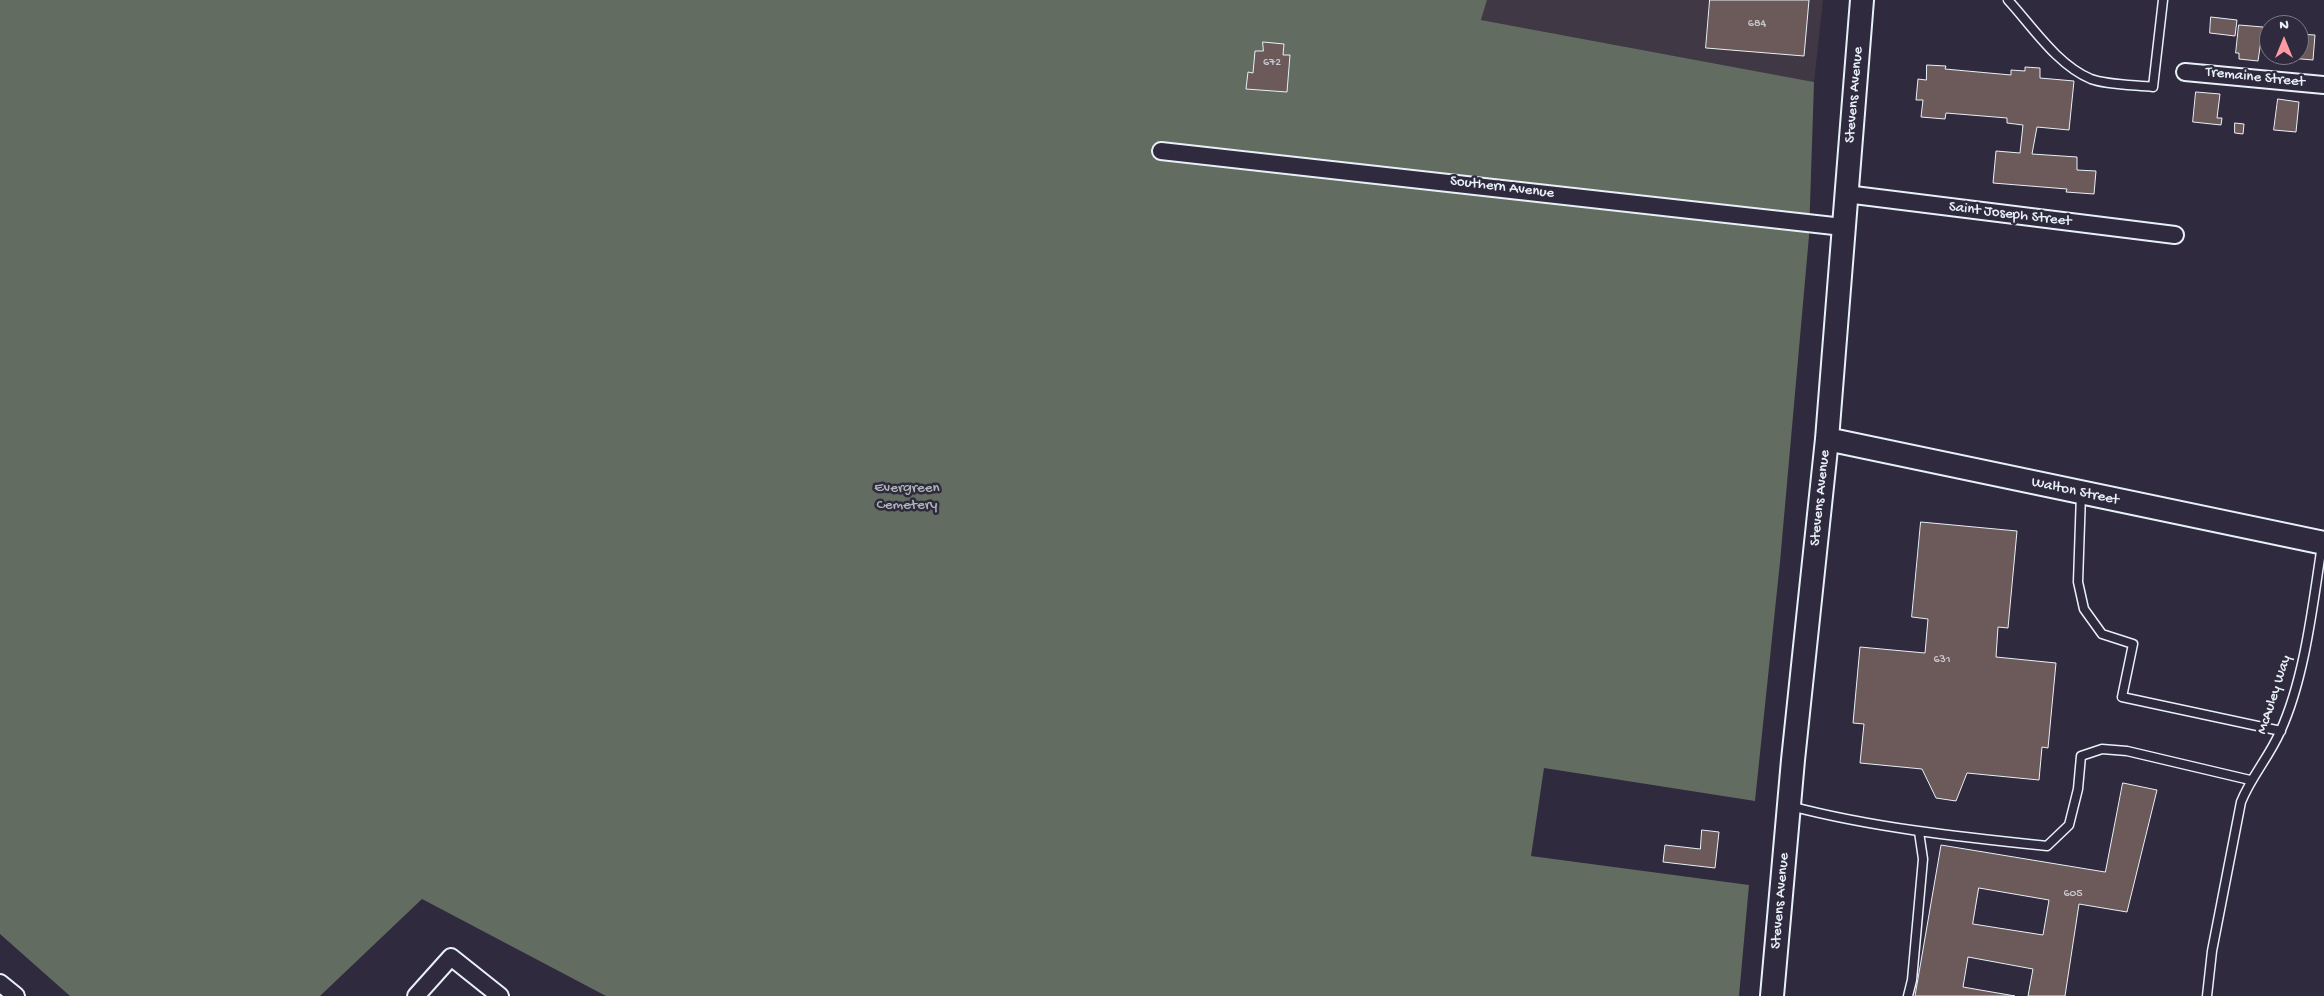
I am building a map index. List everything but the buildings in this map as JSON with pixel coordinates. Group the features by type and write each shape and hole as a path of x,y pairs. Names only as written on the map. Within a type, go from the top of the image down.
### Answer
{"main road":[{"name":"Stevens Avenue","path":"1772,996 1789,806 1827,439 1862,0"},
{"name":"Walton Street","path":"1827,439 2081,494 2323,543"}],"street":[{"name":"Tremaine Street","path":"2185,72 2324,85"},
{"name":"Southern Avenue","path":"1161,151 1843,227"},
{"name":"Saint Joseph Street","path":"1846,194 2175,236"},
{"path":"416,996 451,957 500,996"},
{"path":"0,983 16,996"}],"lane":[{"path":"2008,0 2055,55 2073,69 2093,80 2153,87 2163,0"},
{"path":"2081,494 2078,582 2084,609 2102,634 2133,644 2122,697 2281,731"},
{"name":"McAuley Way","path":"2207,996 2232,840 2241,802 2250,780 2259,770 2281,731 2300,672 2311,619 2323,543"},
{"path":"1789,806 1919,832 2047,846 2069,825 2078,788 2081,756 2102,749 2127,751 2250,780"},
{"path":"1908,996 1912,980 1923,859 1919,832"}],"shaded area":[{"path":"1487,0 1823,0 1814,82 1481,20"}],"green space":[{"name":"Evergreen Cemetery","path":"0,0 1487,0 1481,20 1814,82 1809,236 1780,562 1755,801 1544,768 1531,856 1749,885 1739,996 606,996 422,899 320,996 70,996 0,934"}]}
